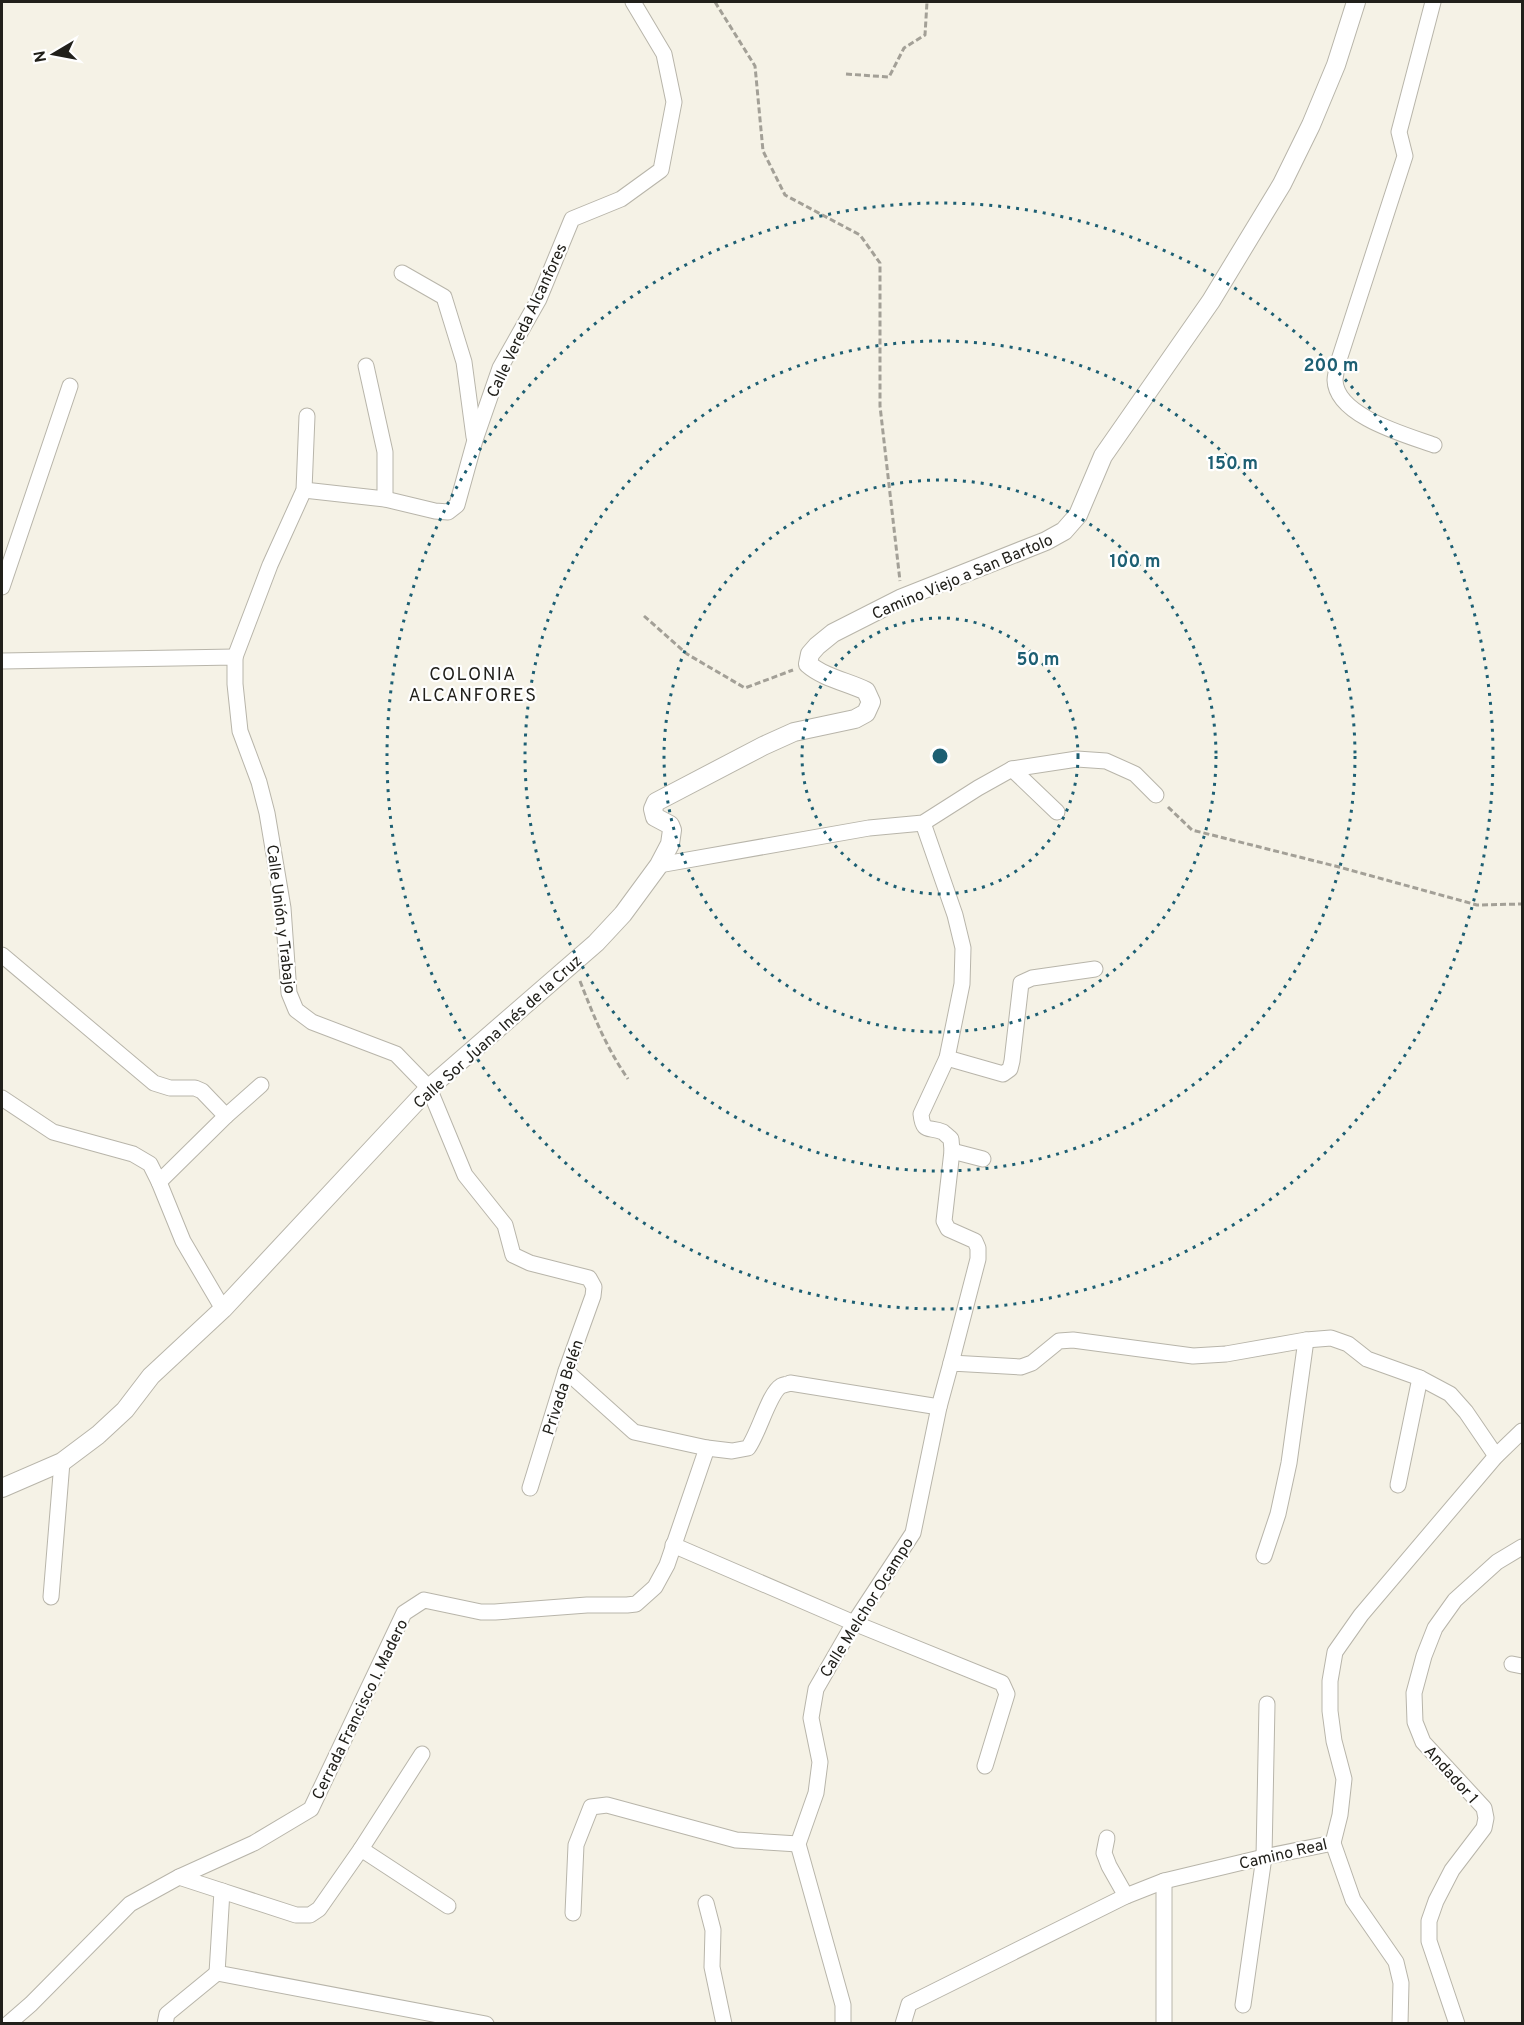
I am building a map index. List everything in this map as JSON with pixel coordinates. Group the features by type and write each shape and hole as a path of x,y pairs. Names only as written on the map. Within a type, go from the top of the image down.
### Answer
{"street":[{"name":"Calle Vereda Alcanfores","path":"303,490 385,499 435,511 448,512 457,505 475,440 500,368 539,299 572,219 621,199 661,170 674,102 664,54 633,2"},
{"name":"Camino Viejo a San Bartolo","path":"808,664 810,654 834,633 902,598 1046,541 1064,531 1078,514 1103,456 1212,301 1282,184 1311,125 1336,65 1356,2"},
{"path":"1433,2 1399,132 1405,156 1334,381 1343,400 1363,418 1434,445"},
{"path":"402,273 444,297 464,362 475,440"},
{"path":"366,366 385,452 385,499"},
{"path":"2,587 70,386"},
{"path":"2,661 235,657 270,566 303,490 307,416"},
{"name":"Calle Unión y Trabajo","path":"235,657 235,684 240,731 259,782 267,813 283,908 289,993 296,1010 312,1022 396,1054 429,1088"},
{"path":"659,865 670,844 672,830 670,825 655,817 653,809 656,802 794,732 855,719 866,713 871,702 866,692 848,682 817,671 808,664"},
{"path":"659,865 869,828 923,823 978,788 1012,770 1077,759 1106,761 1135,774 1156,795"},
{"path":"1012,770 1057,812"},
{"path":"923,823 956,915 963,948 962,984 947,1058 921,1114 922,1123 927,1129 944,1132 951,1139 952,1151 983,1159"},
{"name":"Calle Sor Juana Inés de la Cruz","path":"2,1488 62,1462 98,1435 125,1410 151,1376 223,1309 429,1088 596,943 623,914 659,865"},
{"path":"2,955 100,1040 154,1083 170,1088 195,1088 202,1091 226,1116"},
{"path":"947,1058 1003,1074 1010,1070 1021,983 1032,978 1095,969"},
{"path":"159,1182 261,1085"},
{"name":"Privada Belén","path":"429,1088 465,1175 505,1225 513,1255 530,1263 589,1278 594,1287 530,1488"},
{"path":"2,1098 53,1132 133,1154 150,1164 183,1241 223,1309"},
{"name":"Calle Melchor Ocampo","path":"798,1844 816,1793 820,1762 811,1718 816,1689 854,1623 912,1533 939,1407 978,1259 978,1248 975,1241 948,1229 944,1221 952,1151"},
{"path":"951,1363 1021,1367 1032,1363 1059,1341 1073,1340 1193,1356 1226,1354 1331,1338 1348,1344 1367,1359 1420,1378 1450,1394 1466,1412 1496,1456"},
{"path":"1264,1556 1278,1514 1289,1463 1306,1340"},
{"path":"566,1371 634,1431 707,1448 732,1451 748,1448 756,1438 774,1394 781,1386 790,1383 939,1407"},
{"path":"1398,1485 1420,1378"},
{"name":"Camino Real","path":"903,2024 909,2004 1126,1896 1164,1881 1333,1843 1340,1815 1344,1779 1334,1741 1330,1711 1330,1681 1335,1652 1360,1615 1496,1456 1522,1431"},
{"path":"707,1448 673,1545 854,1623 1002,1683 1007,1694 985,1766"},
{"path":"51,1597 62,1462"},
{"name":"Cerrada Francisco I. Madero","path":"8,2024 31,2004 130,1904 178,1877 254,1843 311,1809 404,1613 412,1606 424,1600 481,1612 495,1612 636,1604 655,1587 673,1545"},
{"name":"Andador 1","path":"1457,2024 1429,1941 1429,1921 1436,1901 1452,1870 1485,1828 1486,1818 1484,1808 1423,1742 1415,1722 1414,1693 1424,1656 1435,1628 1455,1600 1497,1562 1522,1547"},
{"path":"1243,2005 1264,1857 1268,1704"},
{"path":"178,1877 296,1915 309,1915 319,1909 422,1754"},
{"path":"573,1913 576,1845 591,1807 606,1805 736,1840 798,1844 843,2005 843,2024"},
{"path":"1107,1838 1104,1853 1126,1896"},
{"path":"1333,1843 1353,1900 1396,1962 1401,1983 1400,2024"},
{"path":"361,1849 448,1906"},
{"path":"1164,1881 1164,2022"},
{"path":"165,2024 167,2014 217,1973 222,1891"},
{"path":"706,1903 713,1930 712,1967 724,2024"},
{"path":"217,1973 486,2024"}],"path":[{"path":"715,2 755,66 763,151 785,195 860,235 880,263 879,406 902,598"},
{"path":"846,74 889,77 904,48 925,35 927,2"},
{"path":"644,616 687,654 746,688 808,664"},
{"path":"1156,795 1192,830 1477,905 1522,904"},
{"path":"573,962 599,1031 628,1079"}],"district":[{"name":"COLONIA ALCANFORES","path":"473,684"}]}
